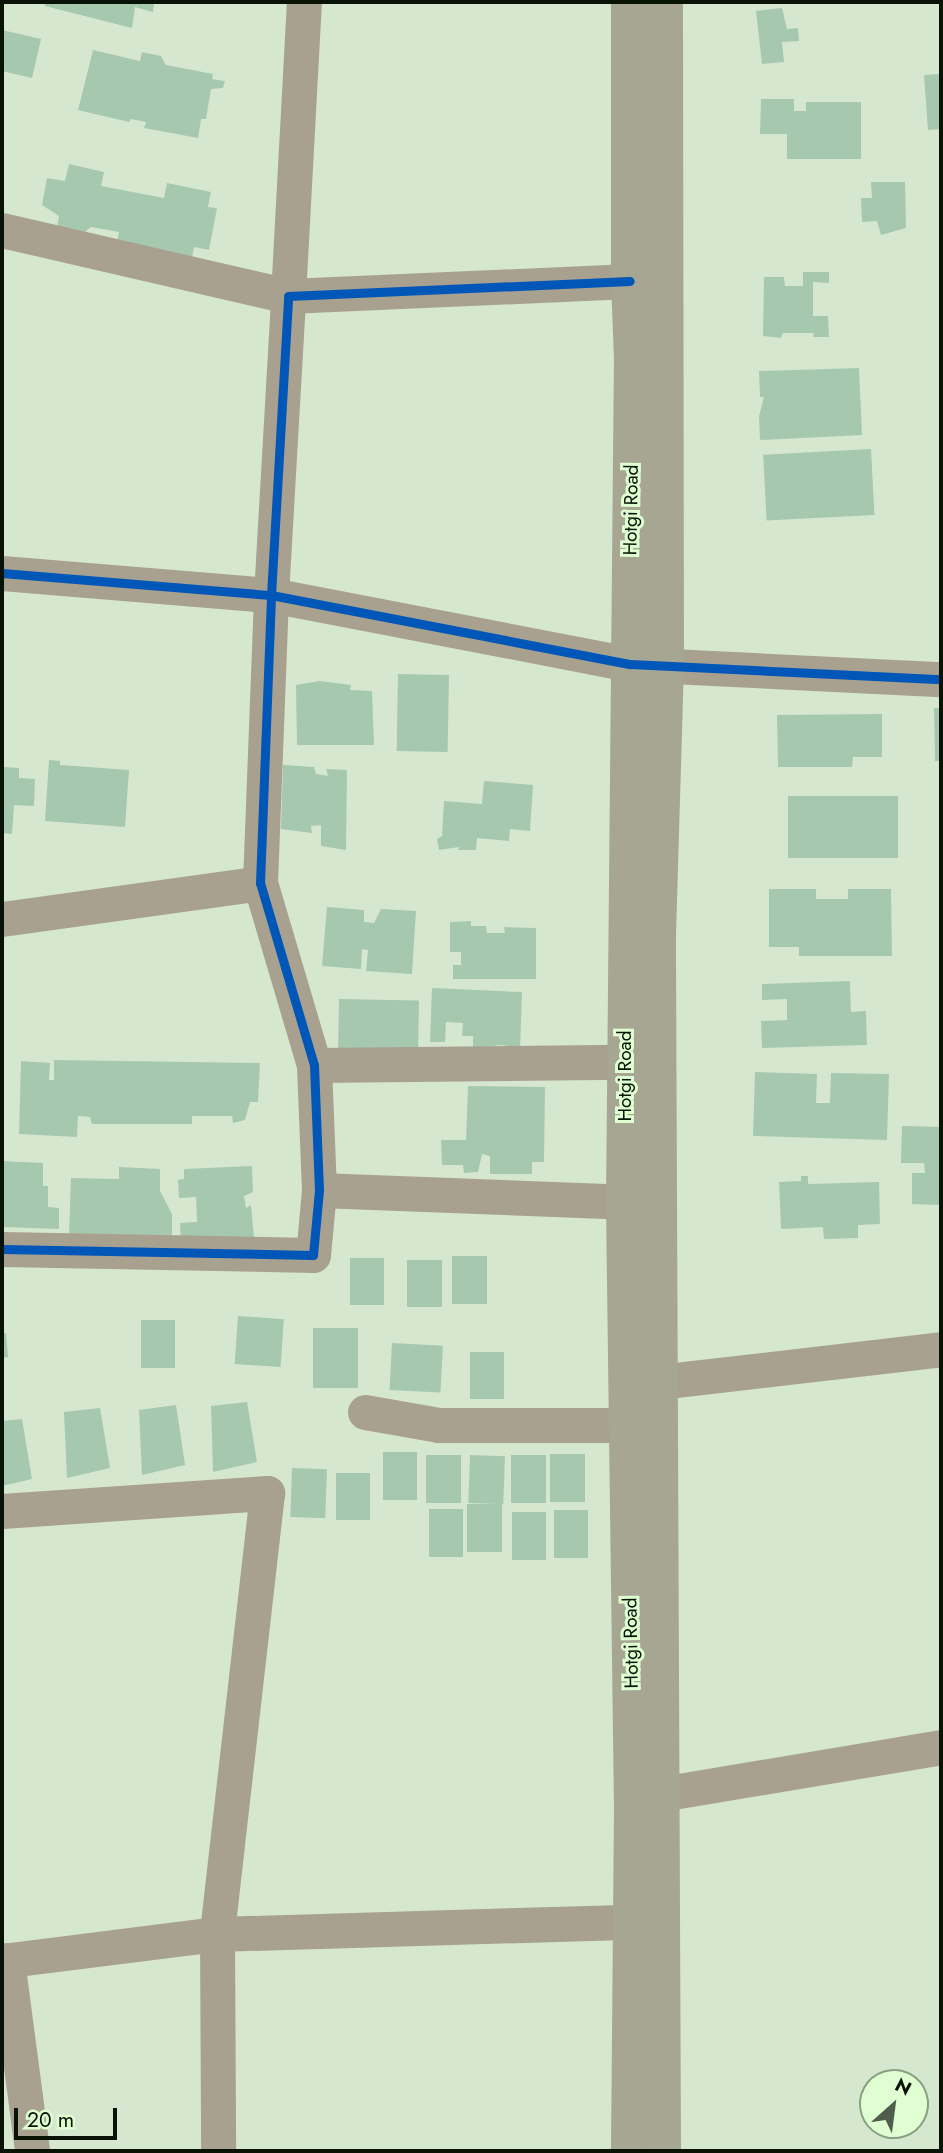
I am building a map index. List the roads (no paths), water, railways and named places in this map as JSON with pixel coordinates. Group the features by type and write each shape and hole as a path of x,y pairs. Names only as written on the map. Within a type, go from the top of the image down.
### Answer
{"main road":[{"name":"Hotgi Road","path":"630,2 630,281 648,665 657,934 643,1384 629,1425 633,1922 630,2151"},
{"name":"Hotgi Road","path":"662,2151 661,1794 643,1384 625,1202 625,1062 648,665 664,2"}],"street":[{"path":"2,1249 313,1255 318,1191 314,1065 260,883 271,595 304,2"},
{"path":"2,230 288,296 630,281"},
{"path":"2,573 271,595 648,665 941,679"},
{"path":"2,919 260,883"},
{"path":"314,1065 625,1062"},
{"path":"318,1191 625,1202"},
{"path":"643,1384 941,1349"},
{"path":"365,1412 439,1425 629,1425"},
{"path":"2,1511 267,1493 217,1934 218,2151"},
{"path":"661,1794 941,1747"},
{"path":"32,2151 4,1960 217,1934 633,1922"}]}
